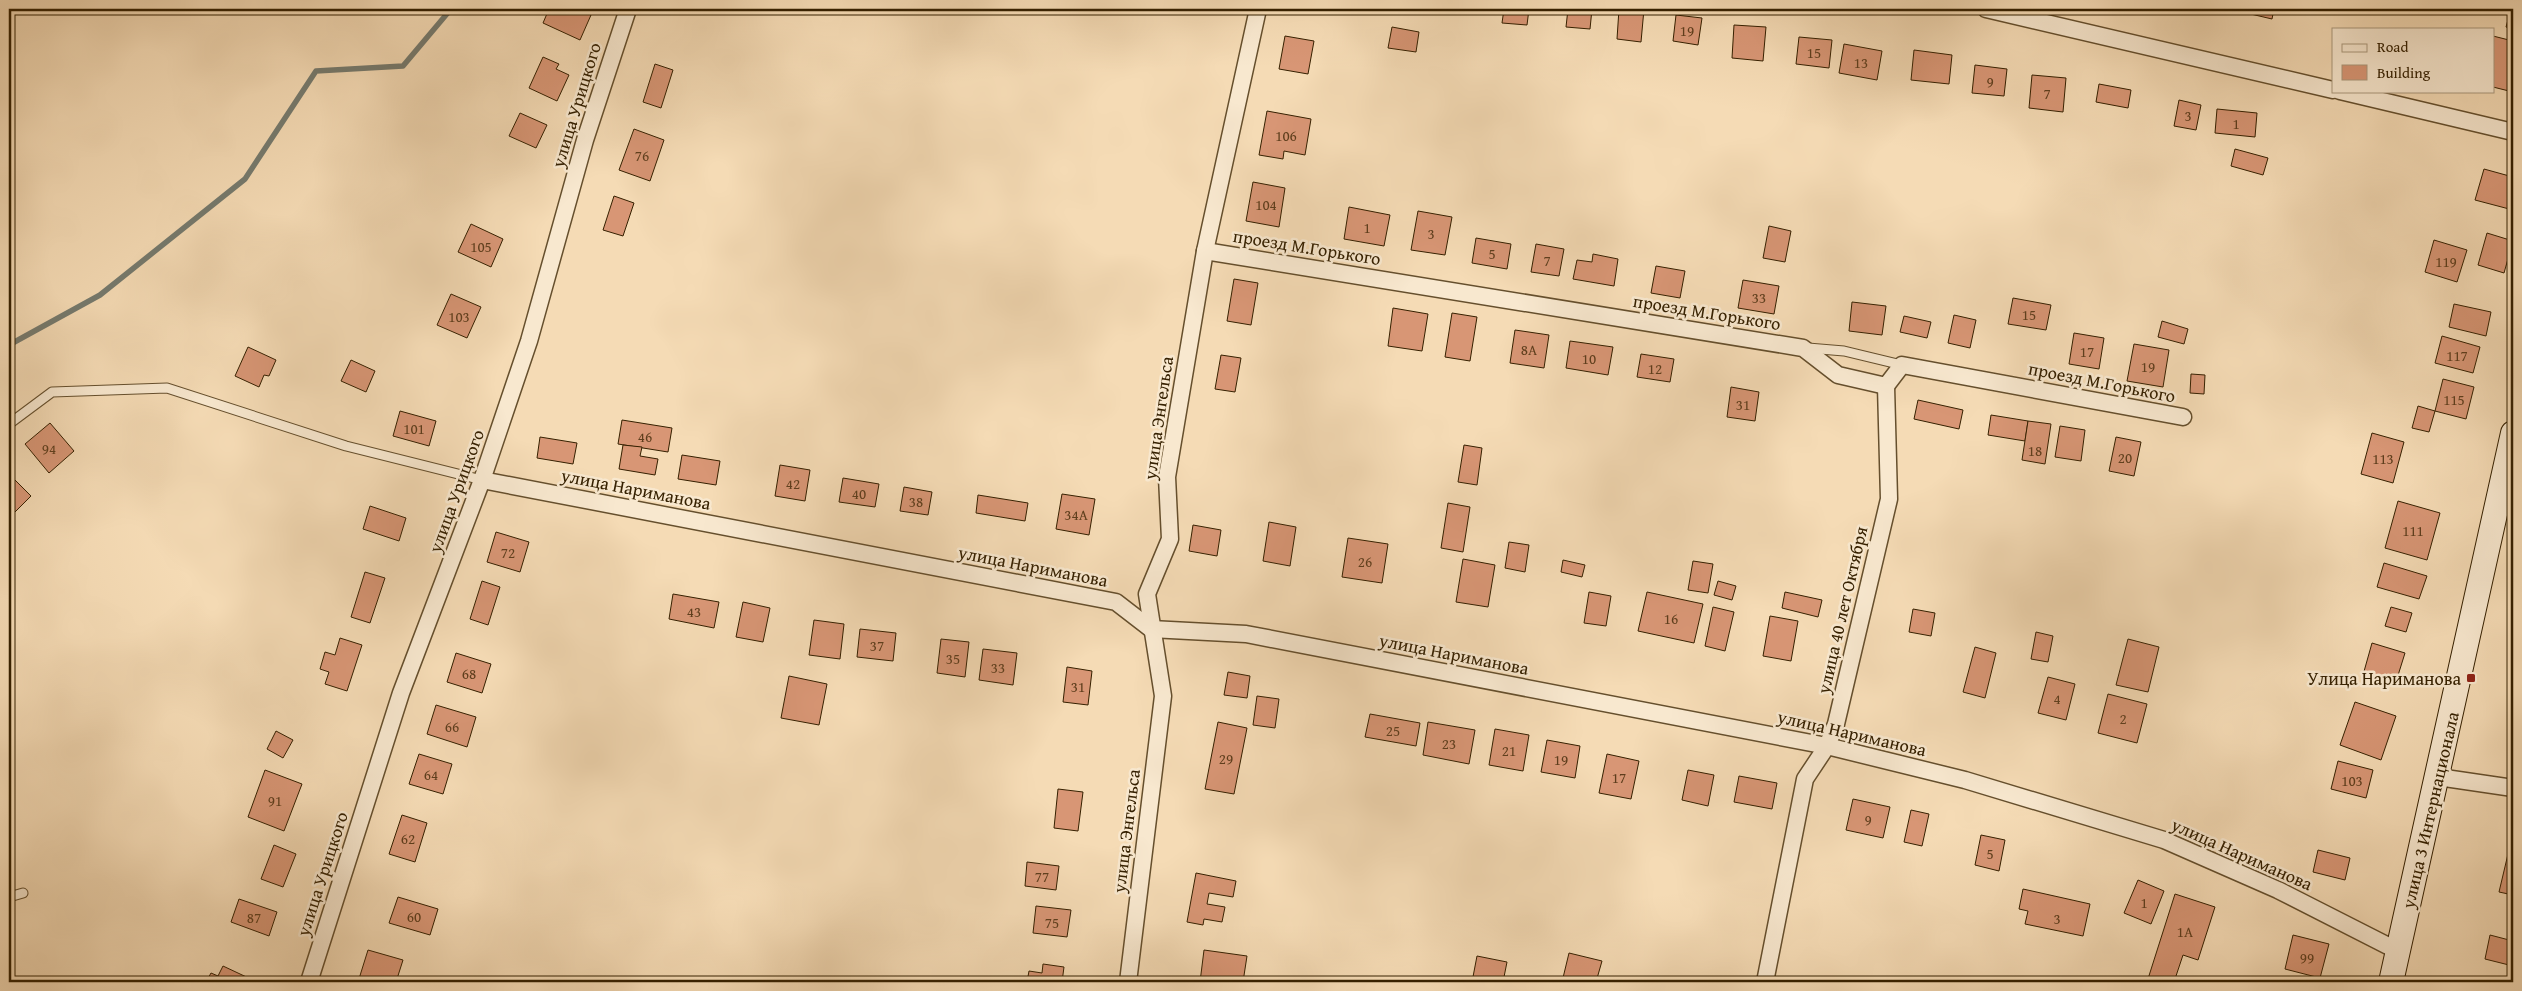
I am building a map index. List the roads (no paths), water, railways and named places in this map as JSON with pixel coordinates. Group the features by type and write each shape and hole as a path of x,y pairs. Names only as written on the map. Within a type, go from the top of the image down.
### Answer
{"street":[{"name":"улица Урицкого","path":"309,982 401,693 482,480 529,341 585,140 628,9"},
{"name":"улица Энгельса","path":"1128,982 1163,696 1147,594 1170,539 1167,476 1204,251 1258,9"},
{"path":"1986,9 2332,90"},
{"path":"2344,92 2513,132"},
{"name":"проезд М.Горького","path":"1204,251 1802,348 1838,375 1886,386"},
{"name":"проезд М.Горького","path":"1902,365 2183,417"},
{"path":"1886,386 1902,365"},
{"name":"улица 40 лет Октября","path":"1765,982 1805,779 1826,746 1836,724 1889,499 1886,386"},
{"name":"улица 3 Интернационала","path":"2391,982 2513,433"},
{"name":"улица Нариманова","path":"482,480 1116,602 1151,629 1246,634 1826,746 1966,780 2164,840 2278,890 2398,951"},
{"path":"2438,777 2513,788"}],"lane":[{"path":"1802,348 1844,350 1902,365"},
{"path":"9,424 52,392 167,388 346,446 482,480"},
{"path":"9,898 23,893"}],"waterway":[{"path":"9,345 100,295 245,179 316,71 403,66 451,9"}],"place":[{"name":"Улица Нариманова","path":"2471,678"}]}
